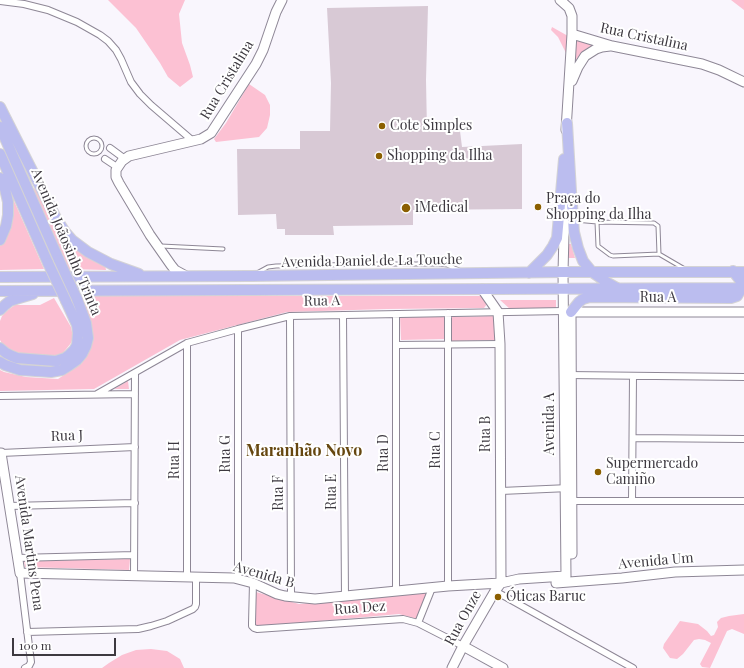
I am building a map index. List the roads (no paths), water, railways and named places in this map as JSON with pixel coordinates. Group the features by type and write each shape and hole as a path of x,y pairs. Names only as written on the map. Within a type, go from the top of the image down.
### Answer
{"main road":[{"path":"0,107 56,218 68,236 80,247 98,258 145,276"},
{"path":"567,123 570,190 574,232 578,248 583,261 592,272 618,288"},
{"path":"529,273 547,255 557,238 567,123"},
{"name":"Avenida Joãosinho Trinta","path":"0,127 76,299 86,323 88,338 82,354 70,366 62,370 51,372 20,370 0,362"},
{"name":"Avenida Joãosinho Trinta","path":"0,154 48,264 77,325 78,333 77,345 74,350 70,355 56,361 17,358 6,353 0,348"},
{"path":"0,178 5,189 8,202 6,226 0,240"},
{"path":"567,312 581,300 594,297 731,298 737,296 743,288 740,280 733,271"},
{"name":"Avenida Daniel de La Touche","path":"0,277 251,276 563,272 744,272"},
{"name":"Avenida Daniel de La Touche","path":"0,290 743,288"},
{"path":"563,289 594,297"},
{"path":"0,310 5,305 16,299 50,290"}],"street":[{"name":"Rua Cristalina","path":"117,167 125,159 138,154 201,139 211,133 249,75 263,50 276,12 282,0"},
{"path":"560,0 571,12 572,34 569,94"},
{"path":"0,1 24,4 48,10 77,22 100,35 116,50 131,82 140,94 193,141"},
{"name":"Rua Cristalina","path":"572,34 612,46 702,64 744,82"},
{"path":"569,94 571,83 585,56 596,49 612,46"},
{"name":"Avenida A","path":"569,94 563,272 563,289 567,312 569,578"},
{"path":"110,148 125,159"},
{"path":"105,159 117,167 116,174 118,183 171,265 175,270 186,276"},
{"path":"482,289 498,312"},
{"name":"Rua A","path":"97,394 187,343 290,316 498,312 744,312"},
{"name":"Rua B","path":"498,312 500,344 501,583"},
{"name":"Rua C","path":"448,313 448,586"},
{"name":"Rua D","path":"396,314 396,591"},
{"name":"Rua E","path":"343,315 345,597"},
{"name":"Rua F","path":"290,316 291,598"},
{"name":"Rua G","path":"238,329 238,579"},
{"name":"Rua H","path":"27,632 138,629 167,621 195,607 196,604 192,577 187,343"},
{"path":"396,345 500,344"},
{"path":"134,576 135,373"},
{"path":"568,375 744,377"},
{"path":"632,501 633,376"},
{"name":"Rua A","path":"0,396 135,394"},
{"path":"633,438 744,439"},
{"name":"Rua J","path":"0,453 135,448"},
{"name":"Avenida Martins Pena","path":"0,453 20,573 31,662 29,666 24,668"},
{"path":"501,491 568,488"},
{"path":"568,501 744,501"},
{"path":"9,506 135,503"},
{"path":"17,558 134,555"},
{"name":"Avenida Um","path":"569,578 674,568 744,567"},
{"name":"Avenida Um","path":"569,578 622,578 676,572 744,570"},
{"name":"Avenida B","path":"20,573 234,578 253,583 291,598 314,599 448,586 501,583 520,584 569,578"},
{"name":"Rua Dez","path":"253,583 252,626 257,629 403,619 418,623 503,668"},
{"name":"Rua Onze","path":"452,668 463,646 501,583"},
{"path":"418,623 432,588"},
{"path":"495,591 633,668"}],"lane":[{"path":"100,141 102,149 98,153 90,153 86,149 87,141 92,138 95,138 100,141 110,148"},
{"path":"98,153 105,159"},
{"path":"573,220 654,223 658,226 659,254"},
{"path":"597,222 598,246 610,255 659,254 688,272"},
{"path":"158,246 223,249"}],"place":[{"name":"Cote Simples","path":"382,126"},
{"name":"Shopping da Ilha","path":"379,156"},
{"name":"Praça do Shopping da Ilha","path":"538,207"},
{"name":"iMedical","path":"406,208"},
{"name":"Supermercado Camiño","path":"598,472"},
{"name":"Óticas Baruc","path":"498,597"}],"district":[{"name":"Maranhão Novo","path":"304,451"}]}
